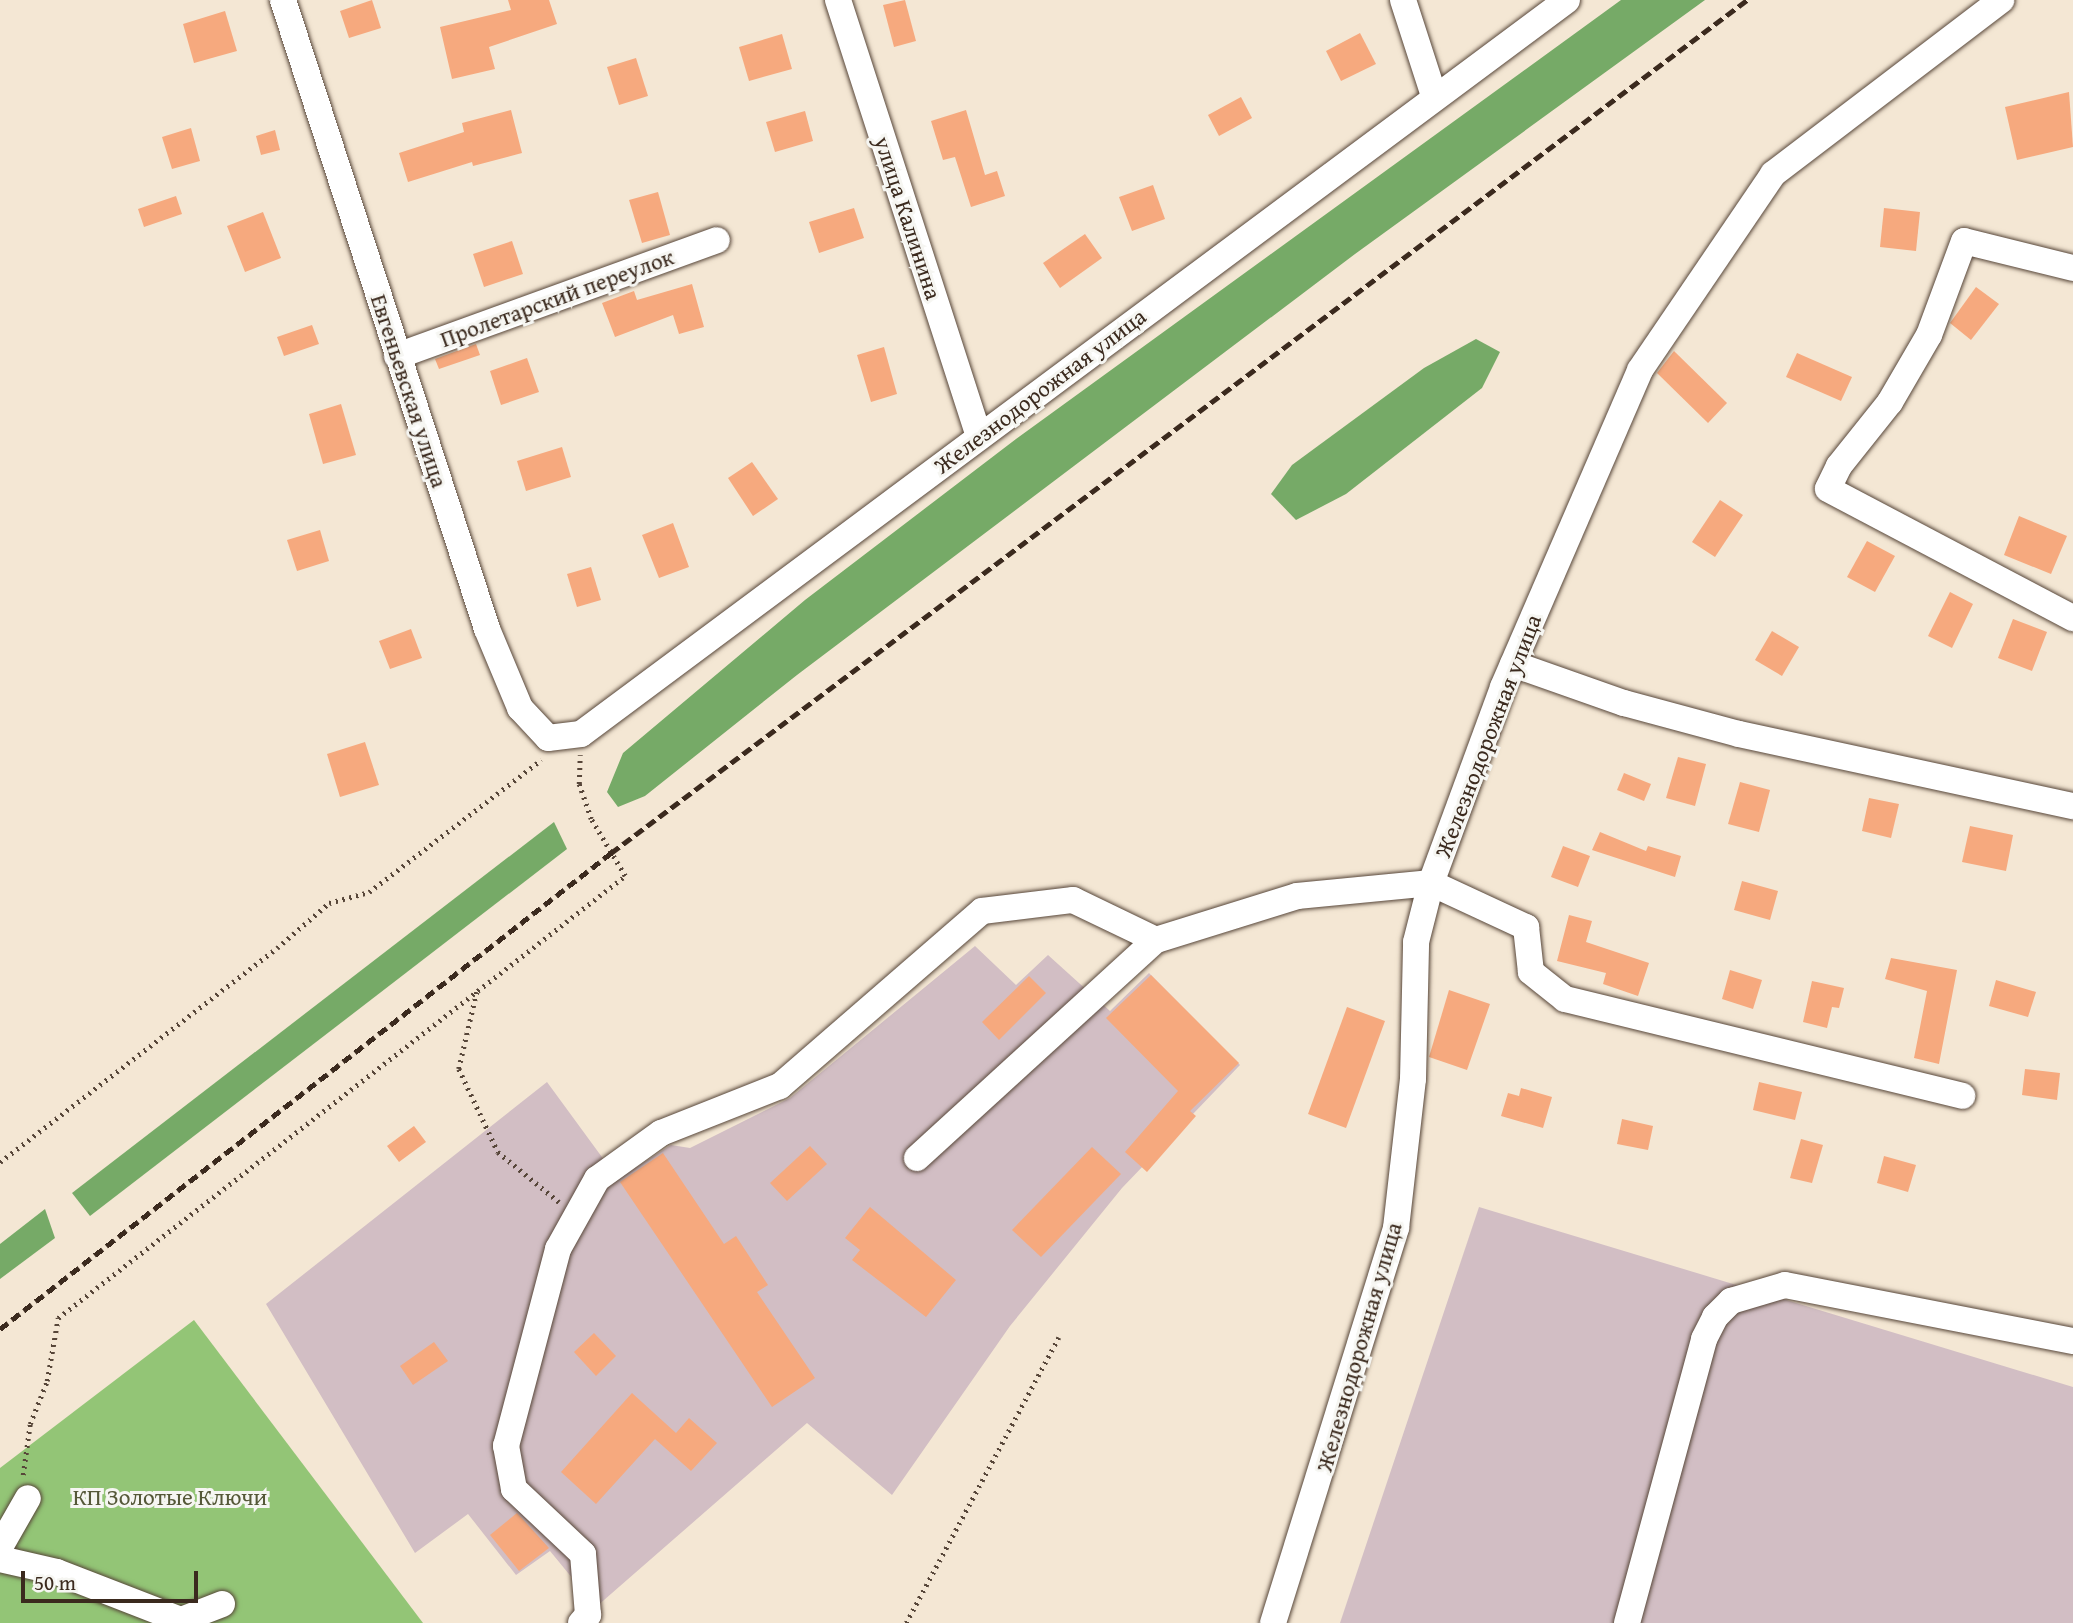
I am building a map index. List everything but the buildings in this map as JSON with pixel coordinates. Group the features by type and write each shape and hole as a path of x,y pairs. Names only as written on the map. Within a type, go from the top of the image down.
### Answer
{"street":[{"name":"Евгеньевская улица","path":"283,0 487,629 520,708 548,738 581,734"},
{"name":"улица Калинина","path":"838,0 979,436"},
{"path":"1403,0 1434,96"},
{"name":"Железнодорожная улица","path":"581,734 1434,96 1567,0"},
{"name":"Железнодорожная улица","path":"1273,1623 1396,1228 1413,1079 1416,942 1431,883 1513,664 1640,370 1773,174 2001,0"},
{"name":"Пролетарский переулок","path":"397,356 717,240"},
{"path":"2073,268 1965,241 1928,335 1890,402 1839,466 1828,489 2073,618"},
{"path":"1513,664 1623,702 1739,734 2073,806"},
{"path":"916,1158 1156,940 1297,896 1431,883 1526,927 1531,972 1565,999 1962,1096"},
{"path":"582,1623 588,1615 583,1554 514,1489 506,1446 558,1249 597,1179 661,1133 780,1086 982,911 1073,900 1156,940"},
{"path":"1627,1623 1704,1339 1715,1317 1731,1301 1785,1285 2073,1341"},
{"path":"0,1547 23,1505"},
{"path":"0,1559 57,1572 181,1620 222,1604"}],"path":[{"path":"23,1505 30,1424 47,1381 58,1318 625,876 591,819 579,784 581,734"},
{"path":"0,1162 277,948 328,903 369,892 509,781 581,734"},
{"path":"478,991 460,1069 478,1116 498,1152 577,1215"},
{"path":"906,1623 1059,1337"}],"shaded area":[{"path":"975,946 1016,985 1048,955 1110,1011 1149,973 1240,1065 1122,1188 1010,1326 892,1495 807,1423 596,1607 550,1551 516,1575 468,1514 415,1553 266,1304 547,1082 618,1179 671,1145 690,1148 790,1098"},
{"path":"1479,1207 2073,1387 2073,1623 1340,1623"}],"green space":[{"path":"1621,0 1705,0 1355,254 797,675 645,796 618,807 607,792 623,753 805,600 1016,439"},
{"path":"1476,339 1500,352 1482,388 1346,494 1296,520 1271,494 1292,465 1424,368"},
{"path":"554,822 567,849 90,1216 72,1193"},
{"path":"45,1209 55,1238 0,1279 0,1244"},
{"name":"КП Золотые Ключи","path":"194,1320 423,1623 0,1623 0,1468"}],"railway":[{"path":"0,1329 611,853 1747,0"}]}
